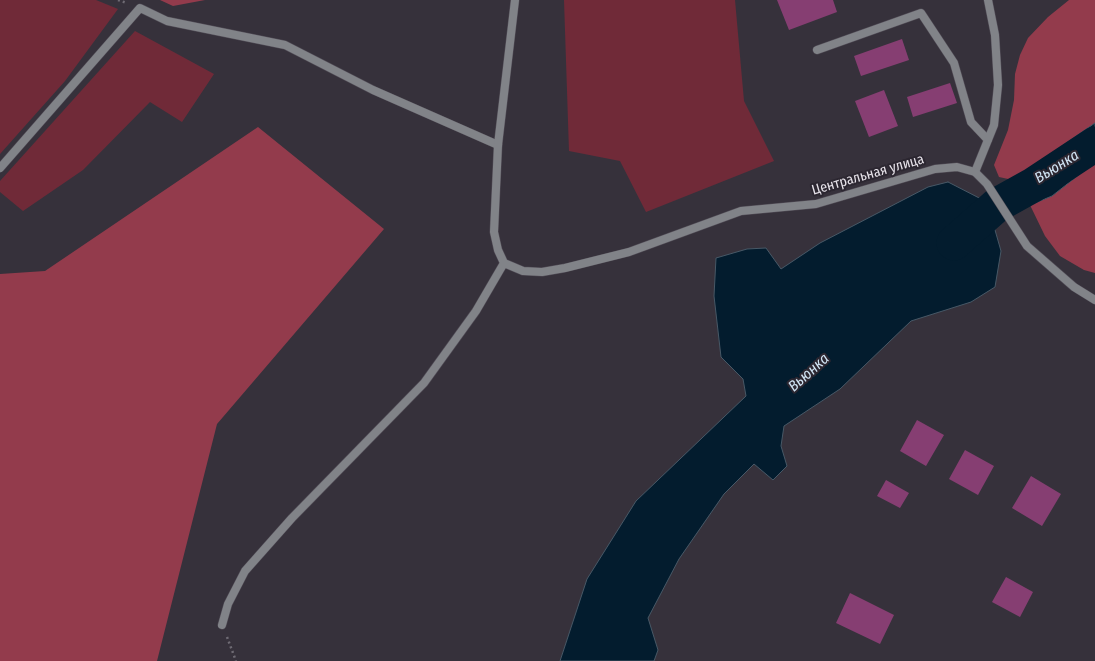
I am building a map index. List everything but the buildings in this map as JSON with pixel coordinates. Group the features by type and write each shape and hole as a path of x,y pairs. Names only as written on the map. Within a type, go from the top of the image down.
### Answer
{"street":[{"path":"222,625 228,604 245,571 292,518 424,383 476,311 504,263 498,250 494,232 498,145 515,0"},
{"path":"975,172 994,125 998,85 995,35 988,0"},
{"path":"0,168 140,8 167,21 285,45 373,90 498,145"},
{"path":"817,50 921,13 954,63 971,122 988,140"},
{"name":"Центральная улица","path":"504,263 523,272 542,272 565,268 630,252 741,211 816,204 935,169 957,166 975,172 987,184 1026,246 1074,287 1095,300"}],"path":[{"path":"222,625 236,661"}],"shaded area":[{"path":"0,0 96,0 118,9 65,81 0,154"},
{"path":"160,0 205,0 173,6"},
{"path":"564,0 735,0 744,101 774,161 646,212 620,161 569,151"},
{"path":"1069,0 1095,0 1095,123 1013,180 999,177 994,165 1008,130 1014,100 1015,74 1020,55 1028,38 1048,17"},
{"path":"135,31 214,74 182,122 150,102 83,170 23,211 0,192 0,181"},
{"path":"258,127 384,229 217,424 157,661 0,661 0,274 45,271"},
{"path":"1095,162 1095,273 1084,270 1060,256 1045,236 1030,205 1052,196"}],"water":[{"path":"1095,123 1095,162 1052,196 1030,205 1017,205 1010,197 1010,184 1013,180"},
{"path":"948,182 987,202 1001,251 995,287 971,302 911,321 840,389 784,426 781,446 787,466 773,480 754,464 724,494 679,559 648,618 658,650 654,661 560,661 587,579 636,501 746,396 743,379 721,357 714,296 716,258 747,249 766,248 781,269 820,243 928,187"}],"waterway":[{"name":"Вьюнка","path":"954,243 997,205 1033,185 1095,144"}]}
